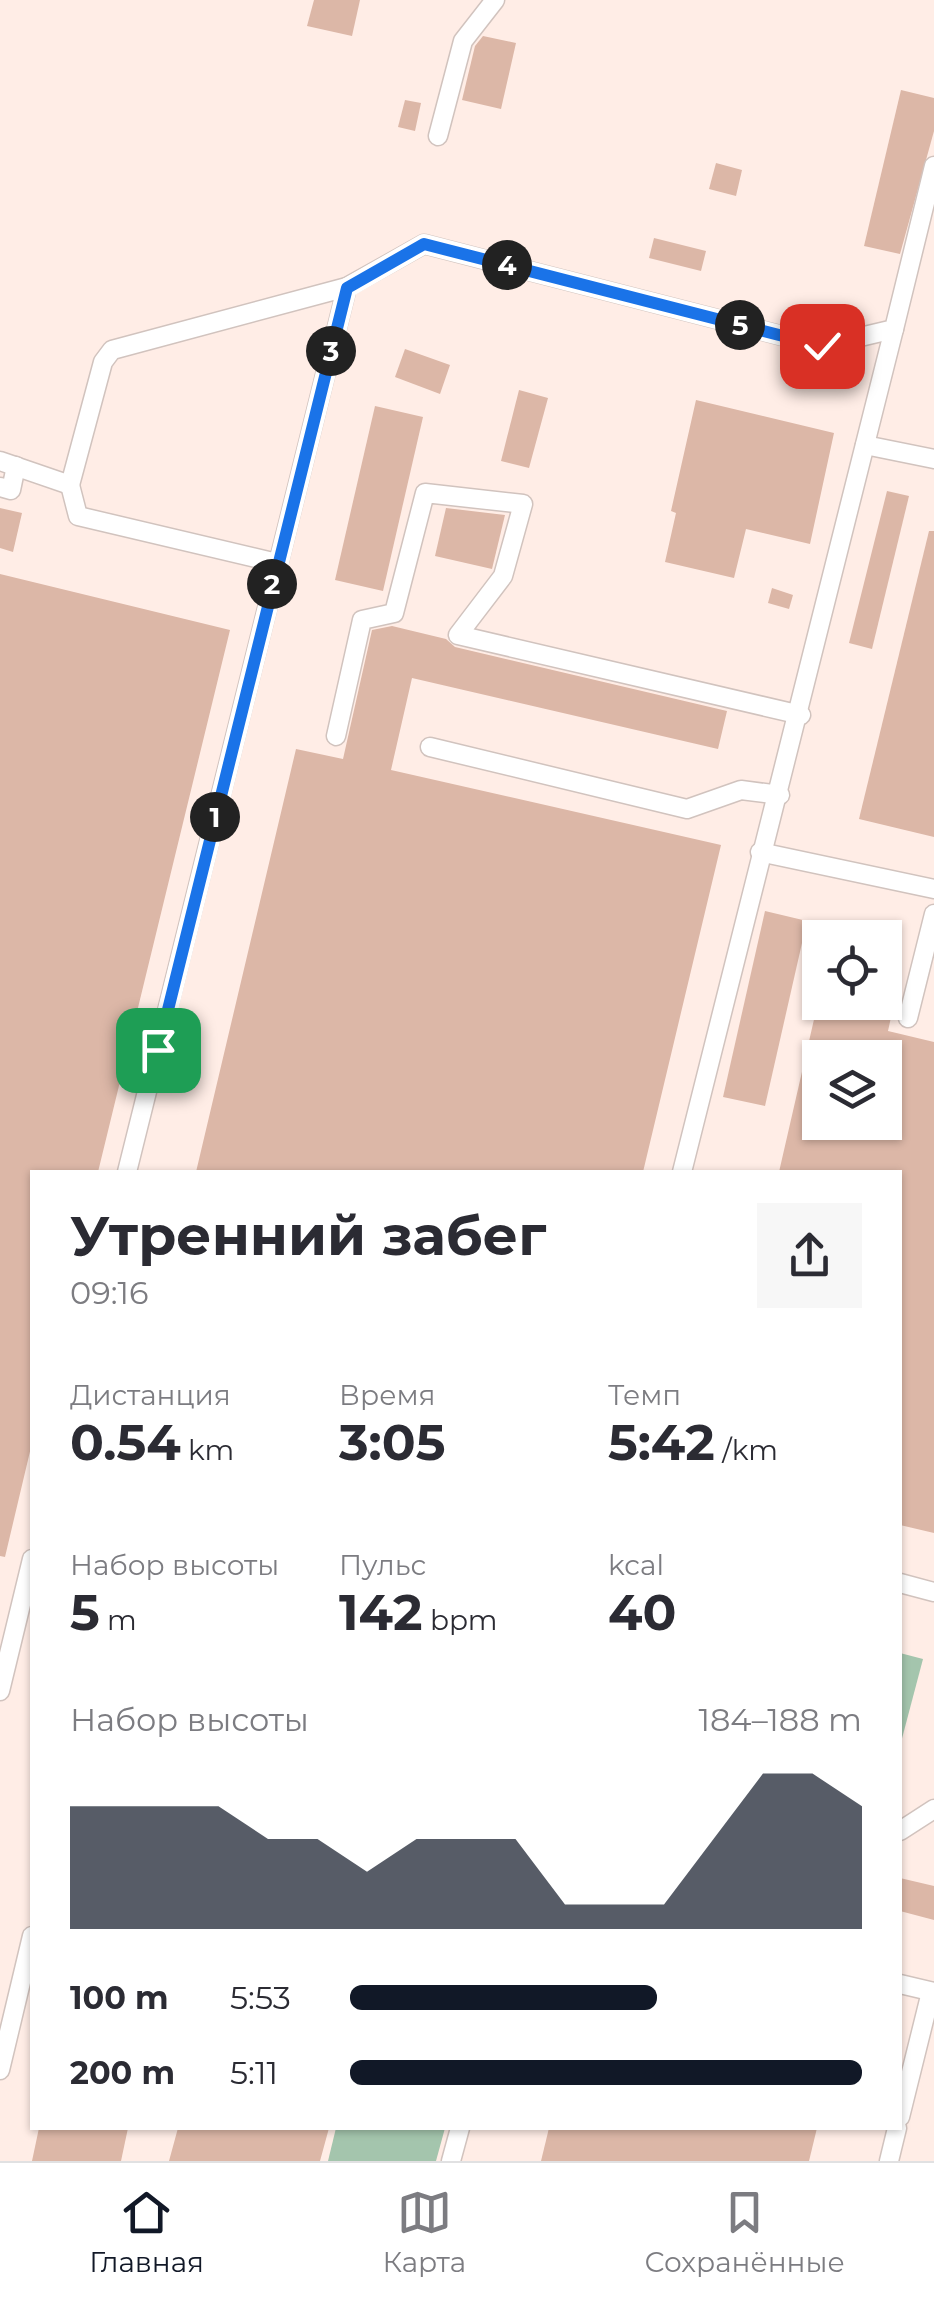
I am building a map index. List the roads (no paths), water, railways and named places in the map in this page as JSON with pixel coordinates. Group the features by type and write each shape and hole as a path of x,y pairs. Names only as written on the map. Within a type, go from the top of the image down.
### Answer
{"street":[{"path":"438,136 462,41 495,0"},
{"path":"682,1170 760,852 801,715 934,166"},
{"path":"277,562 78,516 70,486 104,362 112,350 347,288 424,244 822,346 894,329"},
{"path":"128,1170 347,288"},
{"path":"865,445 934,460"},
{"path":"0,487 11,490 8,463 70,486"},
{"path":"336,736 362,620 394,613 426,493 523,504 504,576 458,635 801,715"},
{"path":"430,746 687,809 741,790 780,795"},
{"path":"760,852 934,888"},
{"path":"908,1018 934,914"},
{"path":"0,1691 30,1567"},
{"path":"902,1584 934,1592"},
{"path":"902,1830 934,1809"},
{"path":"0,2070 30,1944"},
{"path":"902,1984 933,1992 902,2109"},
{"path":"451,2161 459,2130"},
{"path":"889,2161 897,2130"}]}
